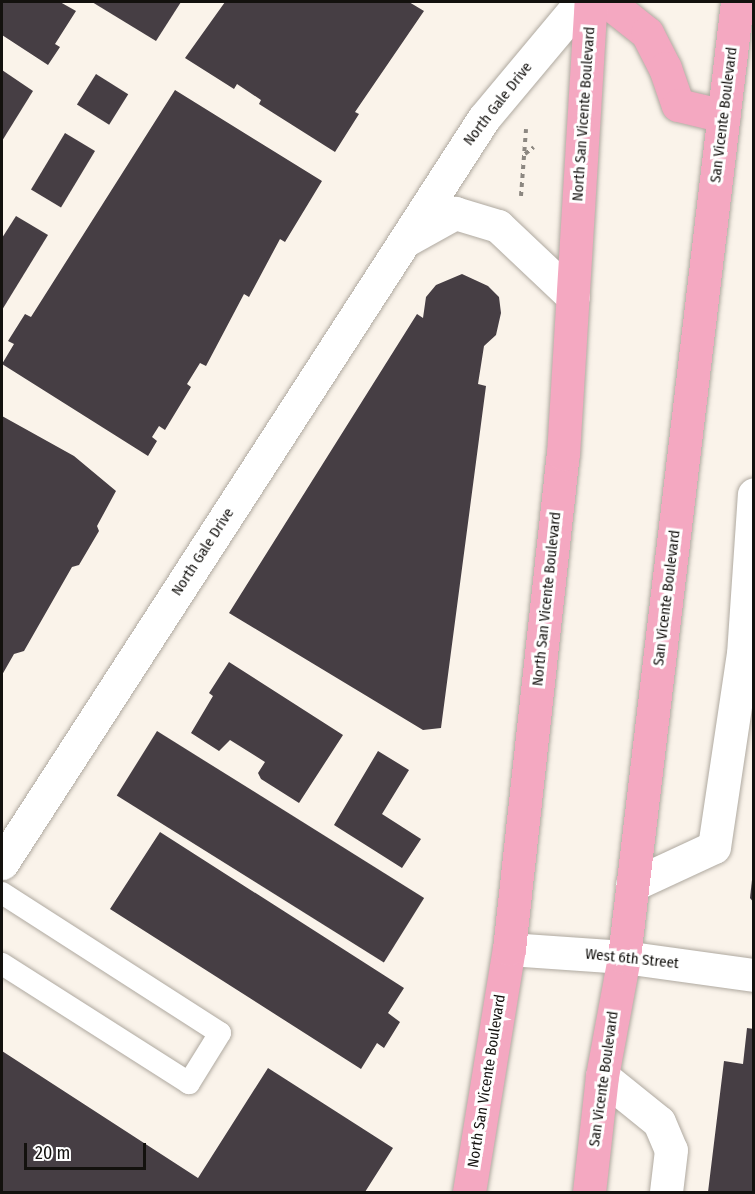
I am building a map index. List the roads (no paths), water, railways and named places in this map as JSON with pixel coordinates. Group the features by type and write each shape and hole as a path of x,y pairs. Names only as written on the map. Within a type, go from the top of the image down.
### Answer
{"main road":[{"name":"North San Vicente Boulevard","path":"469,1192 509,949 563,454 591,2"},
{"path":"608,2 646,33 665,68 678,105 724,116"},
{"name":"San Vicente Boulevard","path":"589,1192 602,1077 624,957 738,2"}],"street":[{"name":"North Gale Drive","path":"2,863 484,118 581,2"},
{"name":"North Gale Drive","path":"404,241 455,213 498,225 573,297"},
{"path":"632,885 714,847 743,654 753,494"},
{"name":"West 6th Street","path":"509,949 624,957 753,975"},
{"path":"602,1077 659,1122 671,1150 666,1192"}],"lane":[{"path":"2,893 220,1033 189,1083 2,964"}]}
